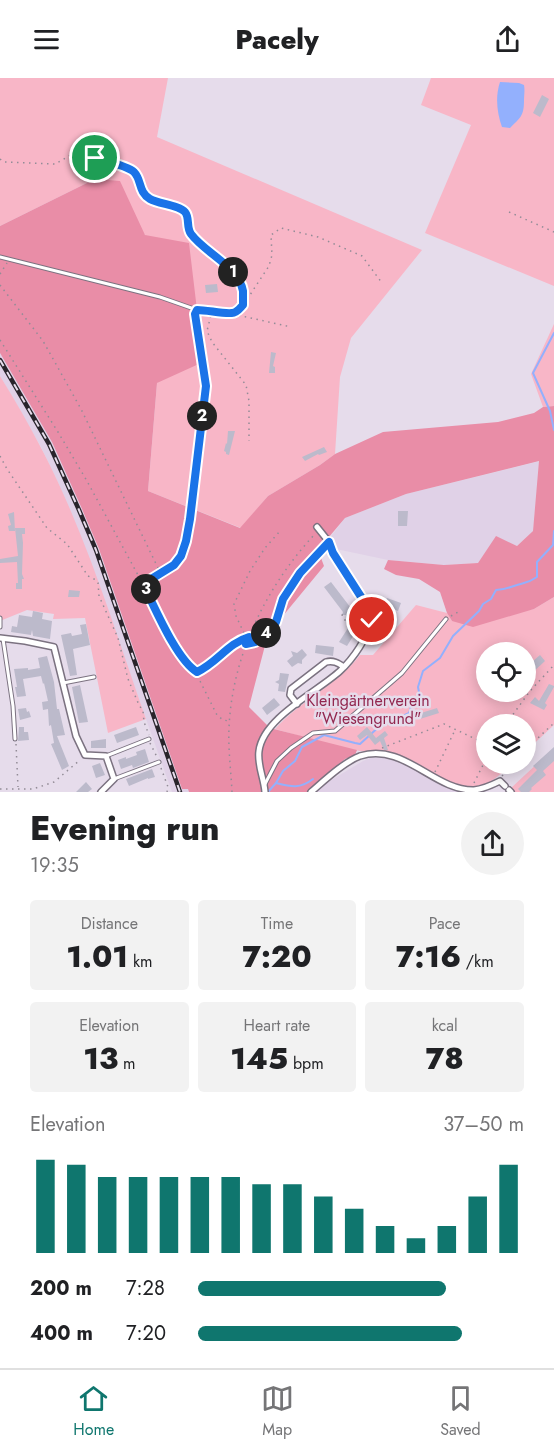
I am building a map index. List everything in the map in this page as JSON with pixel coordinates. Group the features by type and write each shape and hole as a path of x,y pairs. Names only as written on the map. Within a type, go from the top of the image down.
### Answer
{"street":[{"path":"265,789 259,752 267,731 344,667 366,636 372,620 333,553 329,542 317,528"},
{"path":"2,638 54,647 76,736 85,756 106,756 114,779 100,792"},
{"path":"297,704 290,695 291,689 326,662 336,662 344,667"},
{"path":"311,792 352,760 369,754 398,757 433,776 462,788 471,790 506,787"}],"lane":[{"path":"0,257 160,297 197,310"},
{"path":"0,618 0,627"},
{"path":"265,789 277,761 291,748 314,734 335,731 402,673 446,619"},
{"path":"2,638 13,706 15,739"},
{"path":"63,683 94,677"},
{"path":"106,756 149,739"},
{"path":"114,779 159,762"}],"path":[{"path":"0,159 4,162 55,164 69,156 81,153 131,170 136,174 142,192 150,199 185,212 189,231 197,241 205,250 231,268 242,288 243,305"},
{"path":"509,212 554,232"},
{"path":"232,314 243,305 269,266 272,255 271,235 281,228 318,237 362,256 382,283"},
{"path":"0,274 9,260"},
{"path":"0,285 43,341 81,409 161,573"},
{"path":"145,588 148,581 174,565 181,556 186,541 206,386 195,314 197,310 232,314 291,327"},
{"path":"208,310 211,315 207,331 212,342 246,385 249,401 249,441"},
{"path":"0,340 75,461 181,656 198,676 217,715 229,721"},
{"path":"0,456 47,528 67,544 88,576 98,583 99,596 117,638 128,679 143,711 149,739 168,787 167,792"},
{"path":"231,792 229,721 236,677 246,644 260,611 277,581 317,528"},
{"path":"244,633 236,616 234,604 250,571 280,531"},
{"path":"246,644 255,642 276,622 283,599 300,573 329,542"},
{"path":"446,619 458,612"},
{"path":"343,615 348,624 366,636"},
{"path":"192,669 197,672 205,669 231,645 249,637"},
{"path":"513,714 530,691 554,665"},
{"path":"536,740 554,723"},
{"path":"369,754 444,724 476,739"},
{"path":"433,776 456,729"},
{"path":"15,739 18,788"},
{"path":"0,789 33,789 54,782 85,756"},
{"path":"471,790 479,774"}],"shaded area":[{"path":"95,179 120,181 145,235 189,243 201,363 157,383 148,491 240,528 268,496 335,454 383,432 498,422 534,413 543,407 554,406 554,597 534,609 473,627 452,621 440,592 419,579 396,575 384,569 388,560 444,565 478,563 496,536 517,546 533,531 539,461 406,494 345,518 318,550 324,566 268,634 249,707 270,728 357,750 355,755 345,759 308,792 189,792 188,789 182,789 99,549 52,442 0,353 0,226"},
{"path":"0,353 52,442 82,509 99,549 182,788 188,789 189,792 172,792 87,553 57,480 41,447 0,376"},
{"path":"540,461 533,531 517,546 496,537 478,563 444,565 388,560 336,549 329,539 345,518 406,494"},
{"path":"370,758 395,761 462,792 316,792 323,785"}],"green space":[{"path":"0,78 168,78 157,137 422,250 351,338 340,377 335,454 268,496 241,528 148,491 157,383 197,310 145,235 95,179 0,226"},
{"path":"431,78 554,78 554,286 425,233 471,125 421,105"},
{"path":"554,324 554,406 543,407 531,374"},
{"path":"0,376 37,440 70,509 146,719 108,733 85,618 53,619 54,614 27,610 0,621"},
{"name":"Kleingärtnerverein \"Wiesengrund\"","path":"554,597 554,725 536,742 536,714 476,714 476,774 500,774 488,783 476,787 460,786 441,779 397,755 345,748 275,729 341,675 360,655 373,655 416,605 447,613 452,621 534,609"},
{"path":"554,748 554,792 515,792 511,788 526,774 536,774 536,765"}],"water":[{"path":"500,82 524,85 522,113 510,128 502,127 499,116 497,99"}],"building":[{"path":"542,95 549,99 540,117 533,113"},
{"path":"217,284 218,292 206,293 205,285"},
{"path":"271,352 276,353 273,366 275,373 269,373"},
{"path":"228,431 235,431 229,455 224,451"},
{"path":"324,447 327,452 305,461 302,457"},
{"path":"398,511 408,511 407,526 398,526"},
{"path":"14,512 15,531 9,531 8,526 11,525 8,514"},
{"path":"15,528 25,528 25,534 22,534 24,579 22,579 22,589 16,589 17,562 0,563 0,559 18,556"},
{"path":"331,582 357,616 350,621 346,615 342,615 343,612 324,587"},
{"path":"69,590 80,591 79,597 68,597"},
{"path":"387,598 401,603 398,611 384,605"},
{"path":"33,611 43,613 42,619 52,621 50,639 33,636 32,630 31,635 11,632 12,626 17,627 19,615 32,617"},
{"path":"86,624 90,645 73,649 77,675 70,676 61,635 82,634 80,625"},
{"path":"348,628 355,633 347,646 339,642"},
{"path":"376,630 382,635 377,642 371,638"},
{"path":"316,645 334,647 333,656 315,653"},
{"path":"302,649 307,655 302,660 302,664 298,663 292,667 287,661 293,656 291,651 297,653"},
{"path":"540,655 545,661 536,669 536,658"},
{"path":"47,656 54,682 57,709 59,709 65,735 57,736 69,766 62,770 51,744 54,743 51,725 49,726 48,709 43,710 42,702 48,701 41,676 23,679 26,696 17,697 15,687 17,687 14,669 40,668 38,658"},
{"path":"280,673 289,674 285,692 278,691 279,684 275,682 279,680"},
{"path":"549,684 554,686 544,710 530,703 536,702 536,698 539,701"},
{"path":"80,685 88,722 79,723 72,687"},
{"path":"274,698 280,705 267,715 262,708"},
{"path":"26,708 31,717 20,720 18,709"},
{"path":"437,708 439,713 420,719 418,714"},
{"path":"19,727 24,727 24,732 28,732 29,740 18,741"},
{"path":"136,727 139,735 117,743 114,735"},
{"path":"367,727 376,738 385,731 388,735 384,738 388,750 384,750 380,741 375,745 367,735 360,740 357,736"},
{"path":"106,739 106,748 91,748 91,741"},
{"path":"554,747 554,761 543,771 546,775 529,792 521,792 518,789 533,774 536,774 536,763"},
{"path":"145,749 149,762 133,768 132,765 121,769 118,760 137,755 136,752"},
{"path":"100,763 105,775 96,778 92,766"},
{"path":"152,769 155,777 129,786 126,779"},
{"path":"86,782 92,789 88,792 76,792"}],"waterway":[{"path":"554,333 533,373 550,411 554,430"},
{"path":"268,792 283,771 295,761 302,747 324,735 360,744 382,724 409,713 411,707 418,703 420,697 418,687 423,671 440,658 453,636 479,611 483,604 491,599 496,590 537,577 537,562 553,545 554,531"},
{"path":"276,783 296,786 313,779"}],"railway":[{"path":"0,360 49,444 96,550 180,792"}],"route":[{"path":"95,158 131,170 136,174 142,192 150,199 185,212 189,231 205,250 231,268 242,288 243,305 238,311 232,314 197,310 195,314 206,386 186,541 181,556 174,565 148,581 145,588 181,656 197,672 205,669 231,645 242,639 249,637 246,644 255,642 276,622 283,599 300,573 329,542 333,553 365,603 372,620"}]}
